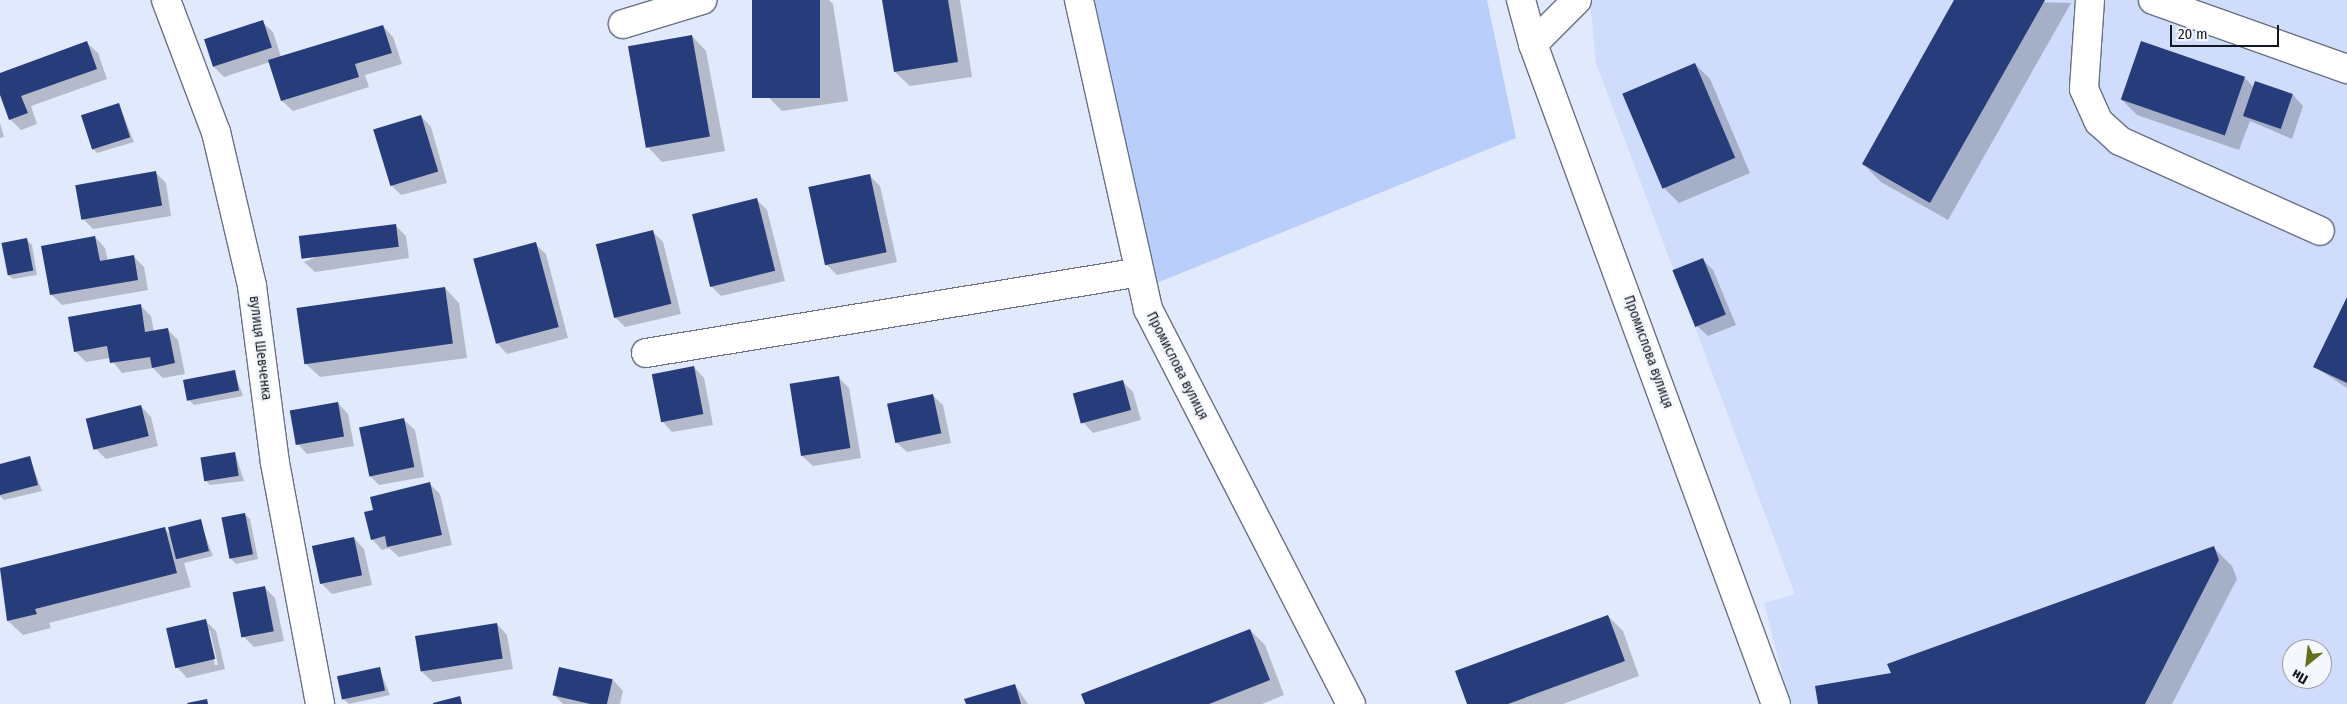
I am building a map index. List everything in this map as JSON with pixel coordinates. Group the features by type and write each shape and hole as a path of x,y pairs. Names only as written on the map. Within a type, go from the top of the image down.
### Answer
{"street":[{"name":"вулиця Шевченка","path":"166,0 216,132 252,286 275,463 320,704"},
{"path":"623,24 702,0"},
{"name":"Промислова вулиця","path":"1079,0 1136,273 1148,309 1351,704"},
{"name":"Промислова вулиця","path":"1521,0 1533,44 1776,704"},
{"path":"1533,44 1577,0"},
{"path":"2090,0 2084,89 2099,122 2120,141 2320,231"},
{"path":"2153,0 2347,69"},
{"path":"646,353 1136,273"}],"shaded area":[{"path":"1093,0 1487,0 1516,138 1154,284"},
{"path":"1590,0 2347,0 2347,704 1790,704 1764,603 1795,594 1596,63"}],"building":[{"path":"752,0 820,0 820,98 752,98"},
{"path":"882,0 948,0 958,62 894,72"},
{"path":"1954,0 2045,0 1930,203 1862,164"},
{"path":"263,20 272,48 213,67 204,39"},
{"path":"383,25 392,53 355,64 359,77 281,101 268,60"},
{"path":"692,35 710,136 646,148 628,46"},
{"path":"87,41 97,69 21,96 28,113 9,120 0,95 0,73"},
{"path":"2141,41 2245,77 2225,135 2121,100"},
{"path":"1695,63 1735,158 1663,189 1622,94"},
{"path":"2255,81 2293,94 2281,129 2243,116"},
{"path":"119,103 130,137 92,150 81,115"},
{"path":"421,115 438,171 390,186 373,130"},
{"path":"156,171 162,205 81,220 75,185"},
{"path":"870,174 887,252 825,265 808,187"},
{"path":"757,198 775,271 710,287 692,214"},
{"path":"396,224 399,247 302,259 299,236"},
{"path":"653,230 671,304 614,318 596,244"},
{"path":"95,236 100,261 134,255 138,280 50,295 41,246"},
{"path":"27,238 33,270 8,275 1,243"},
{"path":"536,242 559,327 496,344 473,259"},
{"path":"1703,258 1726,315 1695,327 1672,270"},
{"path":"445,287 453,343 304,364 296,308"},
{"path":"2347,297 2347,383 2313,367"},
{"path":"141,304 145,332 168,328 175,363 152,368 150,357 110,363 107,346 74,352 68,317"},
{"path":"694,366 703,414 661,422 652,374"},
{"path":"235,370 239,391 187,401 183,380"},
{"path":"839,376 850,448 801,456 790,384"},
{"path":"1123,380 1131,410 1081,423 1073,393"},
{"path":"933,394 941,433 895,443 887,404"},
{"path":"338,402 344,436 296,445 290,411"},
{"path":"141,405 149,436 93,450 86,419"},
{"path":"404,418 414,467 369,476 359,428"},
{"path":"235,452 239,476 204,481 200,457"},
{"path":"30,456 38,485 0,495 0,464"},
{"path":"430,482 442,535 387,547 385,536 371,540 364,512 373,510 370,497"},
{"path":"245,513 253,554 229,559 221,518"},
{"path":"201,519 209,551 176,559 168,527"},
{"path":"165,527 177,573 35,609 37,614 7,621 0,568"},
{"path":"354,537 362,575 320,584 312,546"},
{"path":"2214,546 2219,560 2145,704 1818,704 1815,686 1891,673 1887,664"},
{"path":"265,586 274,631 241,637 233,592"},
{"path":"1608,615 1625,661 1508,704 1467,704 1455,671"},
{"path":"206,619 215,659 175,668 166,628"},
{"path":"497,623 503,659 421,672 415,636"},
{"path":"1250,629 1270,680 1209,704 1085,704 1081,694"},
{"path":"380,667 385,690 342,700 337,676"},
{"path":"559,667 613,679 607,704 590,704 552,695"},
{"path":"1015,684 1021,704 966,704 964,699"},
{"path":"460,696 462,704 433,704 433,703"},
{"path":"207,699 208,704 187,703"}]}
